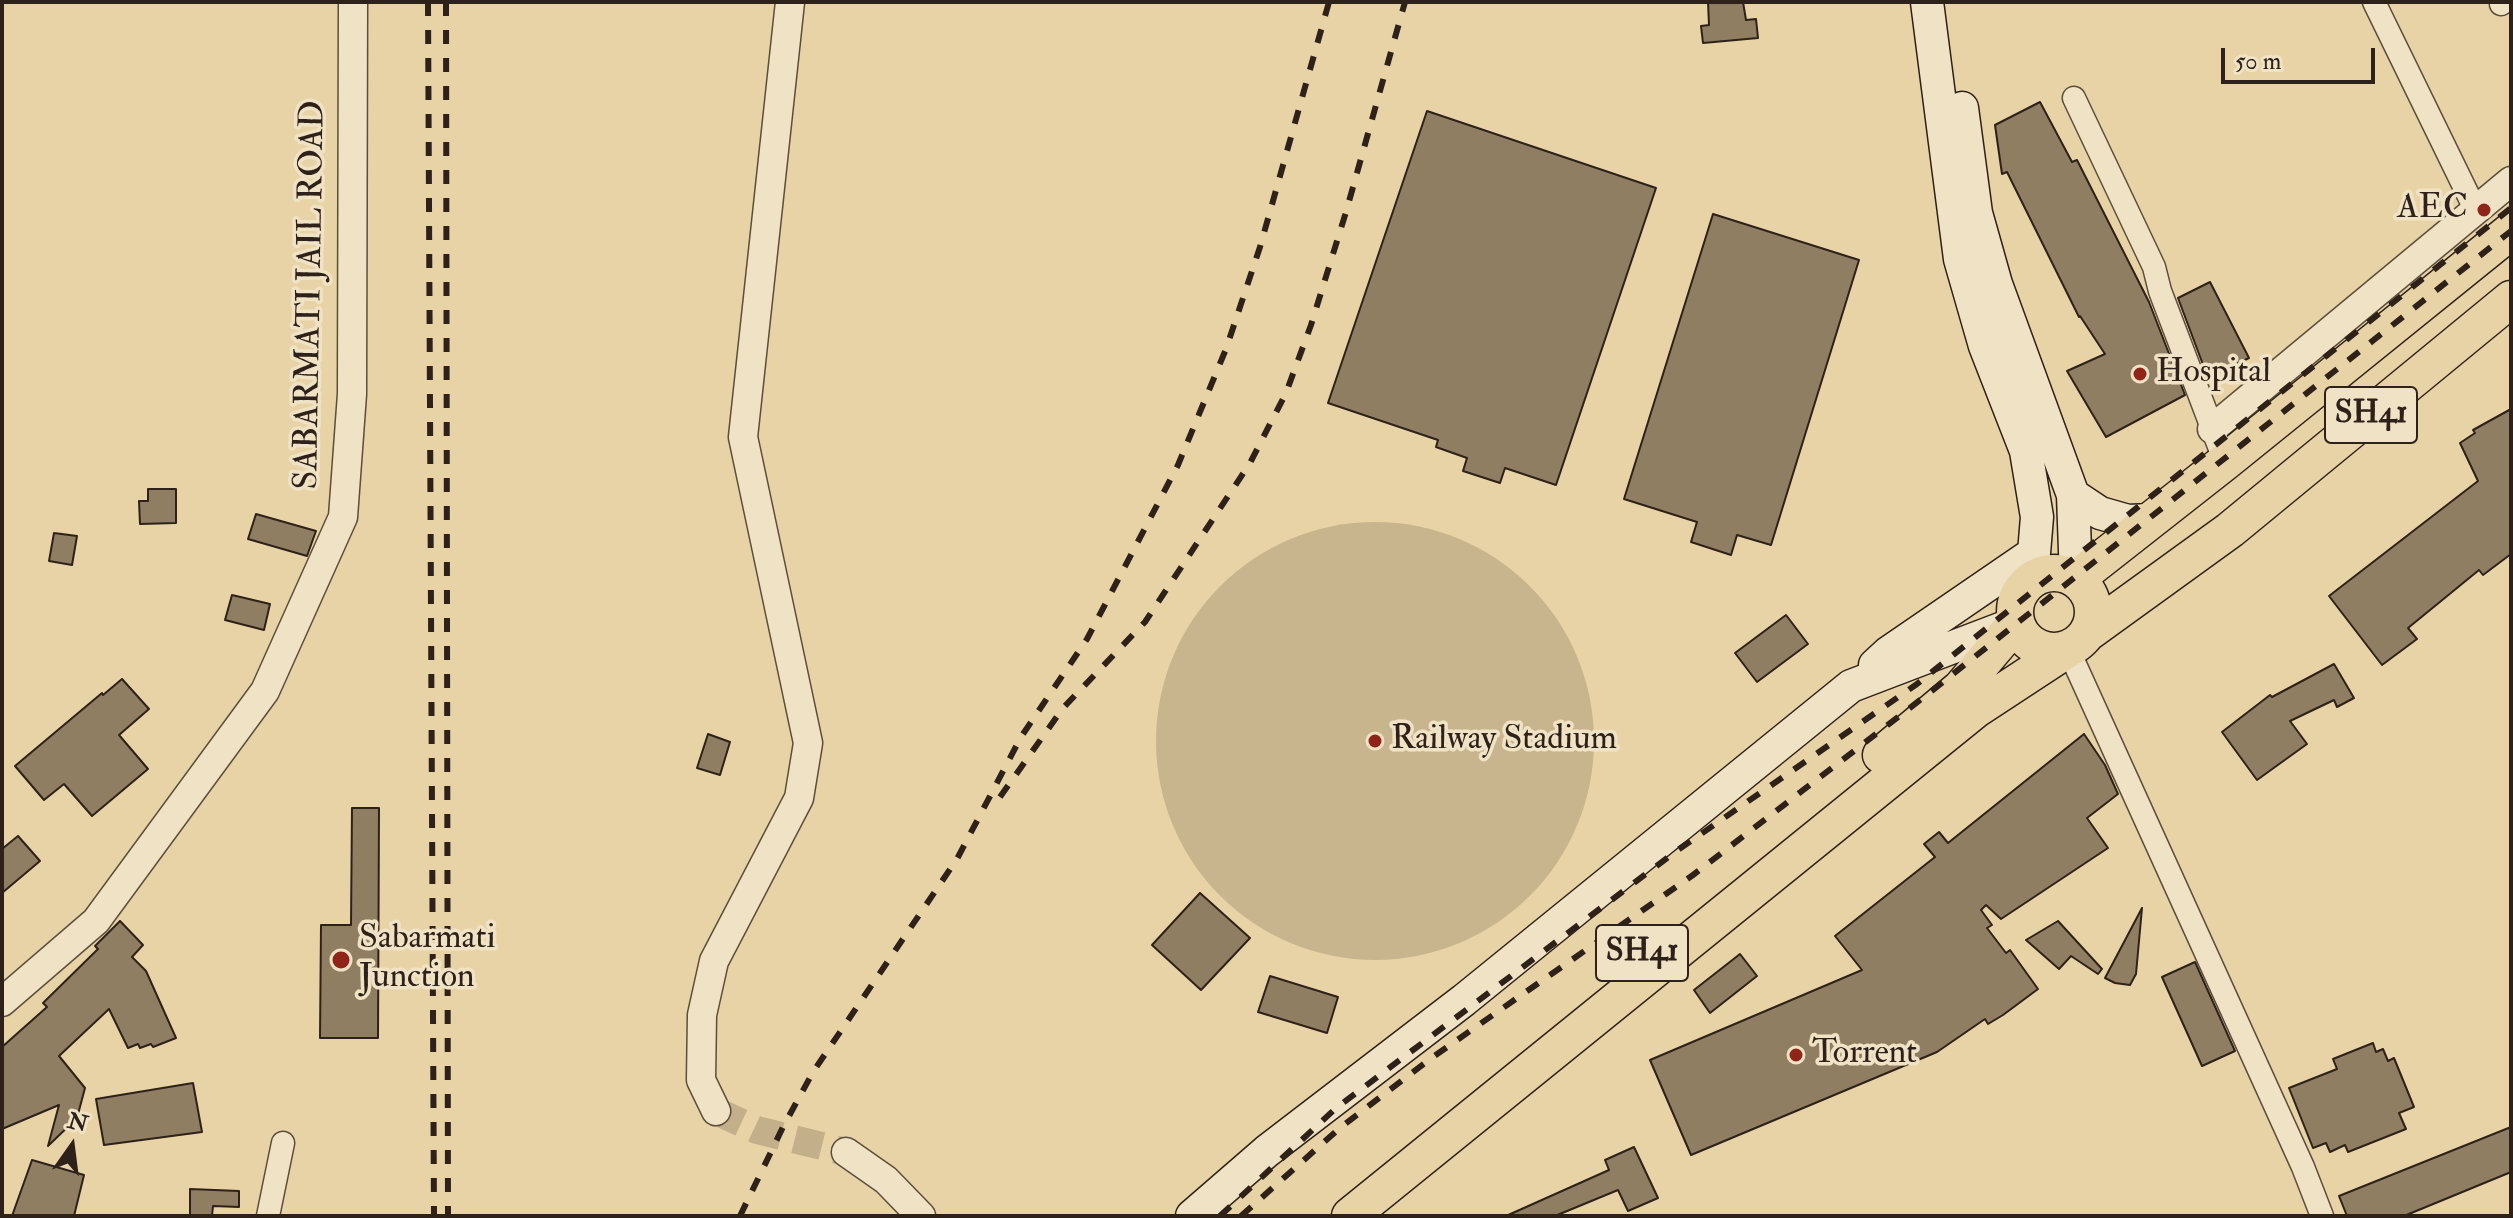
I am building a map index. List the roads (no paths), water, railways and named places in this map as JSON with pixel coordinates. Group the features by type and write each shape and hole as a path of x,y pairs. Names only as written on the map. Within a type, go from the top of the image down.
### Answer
{"main road":[{"path":"1927,2 1960,259 1985,346 2026,451 2037,517 2034,553 2018,607 2023,638 2036,648 2052,652 2078,641"},
{"path":"1946,2 1976,213 1996,284 2073,495 2076,579"},
{"name":"SH41","path":"2076,579 2511,231"},
{"name":"SH41","path":"2078,641 2230,530 2511,299"},
{"path":"2073,495 2100,513 2128,521 2151,520"},
{"path":"1192,1216 1267,1151 1464,1000 1888,653 2034,553"},
{"path":"2045,573 2061,573 2076,579 2087,589 2093,603 2094,618 2078,641 1968,699 2031,580 2045,573"},
{"path":"1851,686 2018,607"},
{"name":"SH41","path":"1321,1216 1968,699"},
{"name":"SH41","path":"1350,1216 1968,699"}],"street":[{"name":"SABARMATI JAIL ROAD","path":"2,1002 96,921 265,691 343,517 352,394 353,2"},
{"path":"716,1111 701,1080 702,1015 714,961 799,798 808,743 743,437 790,2"},
{"path":"2374,2 2476,211"},
{"path":"2074,98 2154,267 2160,291 2225,462"},
{"path":"2212,429 2511,181"},
{"path":"2078,641 2322,1216"},
{"path":"268,1216 283,1143"},
{"path":"846,1152 886,1180 921,1216"}],"tunnel":[{"path":"716,1111 757,1130 846,1152"}],"railway":[{"path":"428,2 434,1216"},
{"path":"446,2 448,1216"},
{"path":"740,1216 813,1072 957,859 1021,737 1087,639 1178,465 1226,349 1260,247 1329,2"},
{"path":"1000,797 1063,708 1145,622 1250,463 1286,393 1346,212 1405,2"},
{"path":"1220,1216 1335,1109 1675,852 1917,684 2511,208"},
{"path":"1241,1216 1341,1127 1430,1059 1693,875 1924,697 2511,231"}],"place":[{"name":"AEC","path":"2484,210"},
{"name":"Hospital","path":"2140,374"},
{"name":"Railway Stadium","path":"1375,741"},
{"name":"Sabarmati Junction","path":"341,960"},
{"name":"Torrent","path":"1796,1055"}]}
